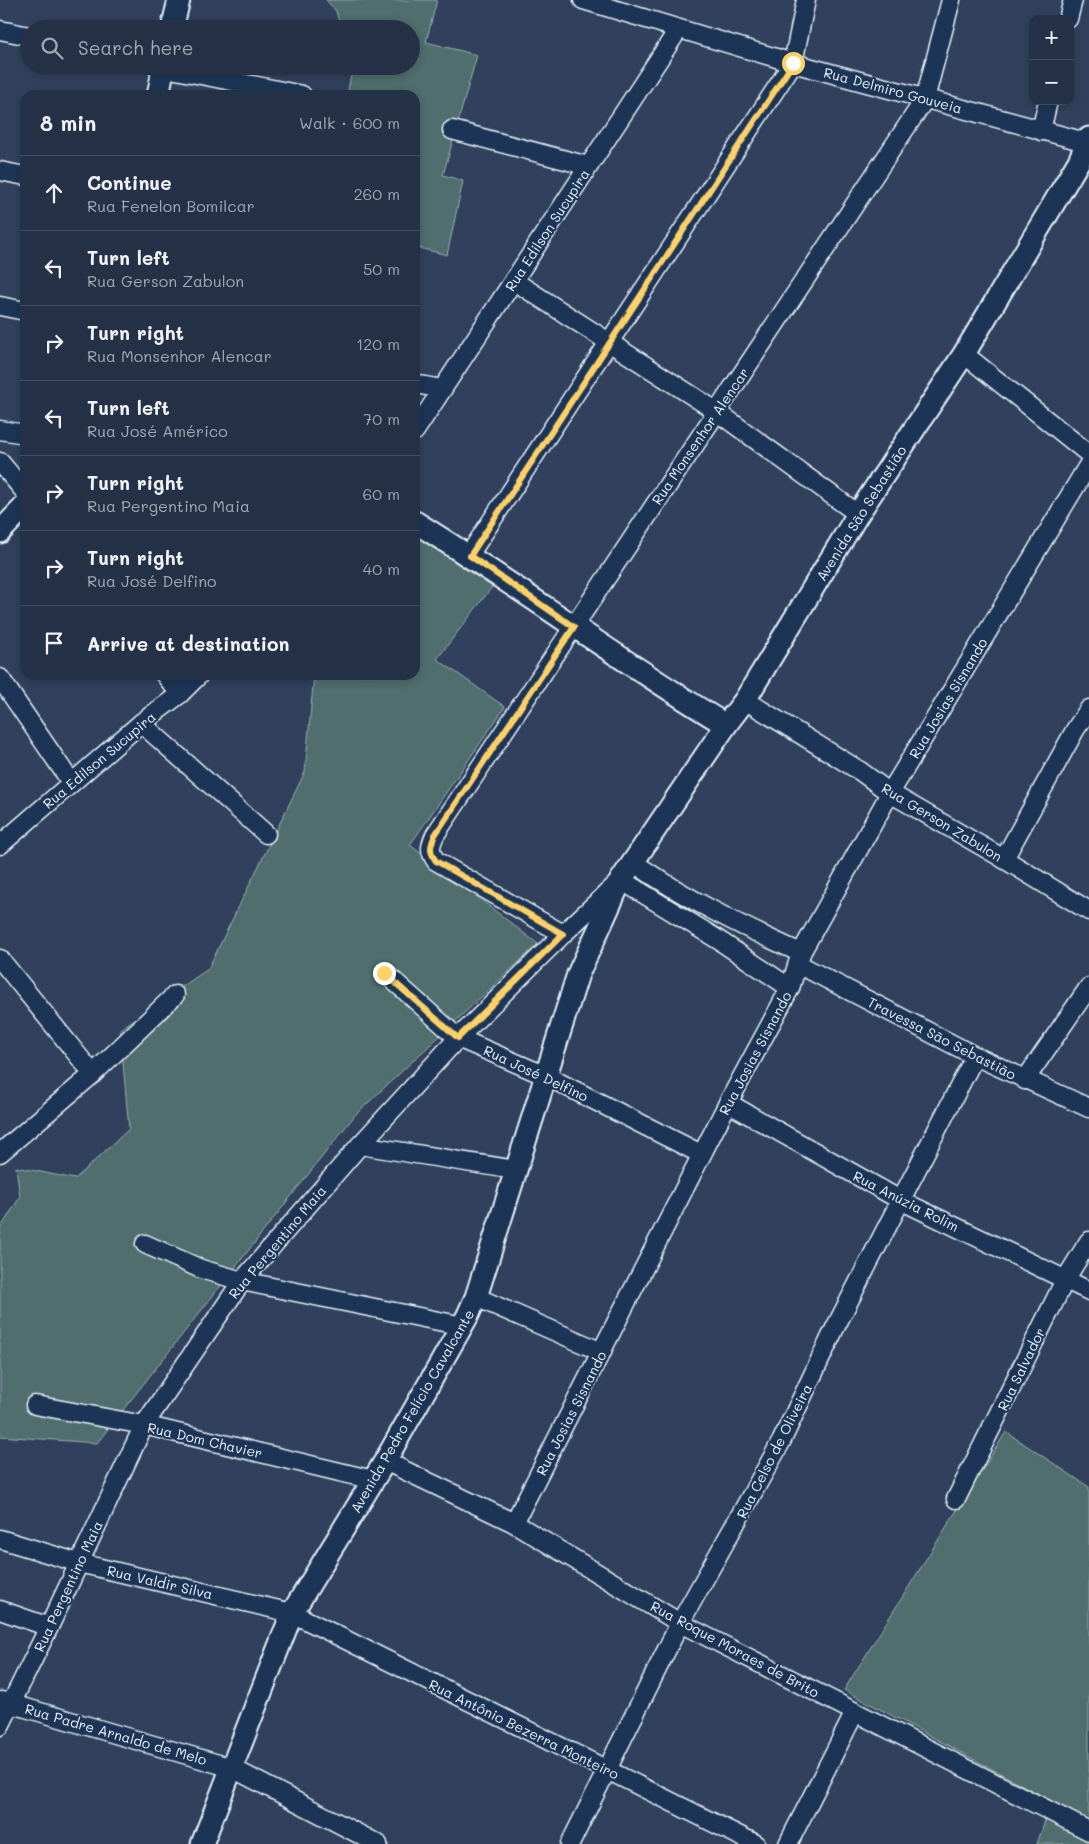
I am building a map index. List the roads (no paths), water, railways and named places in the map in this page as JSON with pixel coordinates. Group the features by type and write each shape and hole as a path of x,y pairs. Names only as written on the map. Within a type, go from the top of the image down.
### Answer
{"street":[{"path":"174,20 179,0"},
{"name":"Rua Delmiro Gouveia","path":"583,0 793,63 1041,131 1086,148"},
{"path":"470,556 793,63 806,0"},
{"name":"Rua Monsenhor Alencar","path":"563,934 436,861 430,853 430,845 716,411 925,99 951,0"},
{"path":"1069,15 1073,0"},
{"path":"0,30 20,34"},
{"name":"Rua Edilson Sucupira","path":"420,423 678,30"},
{"path":"159,90 160,75"},
{"path":"201,75 277,90"},
{"path":"1041,131 1047,105"},
{"path":"452,130 588,166"},
{"name":"Avenida São Sebastião","path":"621,880 726,724 745,700 858,514 964,354 1086,148"},
{"path":"0,171 20,175"},
{"path":"514,281 716,411 858,514"},
{"path":"0,306 20,310"},
{"path":"964,354 1089,454"},
{"path":"420,385 442,389"},
{"path":"0,430 20,433"},
{"path":"0,462 20,486"},
{"name":"Rua Josias Sisnando","path":"514,1523 701,1154 790,988 799,958 890,794 1089,464"},
{"path":"0,532 20,511"},
{"path":"420,525 470,556 574,627 726,724"},
{"path":"0,678 71,782"},
{"path":"169,680 180,694"},
{"name":"Rua Edilson Sucupira","path":"0,845 71,782 180,694 194,680"},
{"name":"Rua Gerson Zabulon","path":"745,700 860,771 890,794 1089,910"},
{"path":"1004,859 1075,730 1089,709"},
{"path":"141,724 266,834"},
{"name":"Travessa São Sebastião","path":"634,863 669,887 975,1056 1089,1108"},
{"path":"621,880 717,939 790,988"},
{"name":"Rua Pergentino Maia","path":"0,1726 6,1702 49,1627 144,1425 242,1281 360,1145 458,1038 563,934 621,880"},
{"name":"Avenida Pedro Felício Cavalcante","path":"202,1844 292,1613 385,1461 463,1326 476,1297 578,974 621,880"},
{"path":"0,959 93,1074"},
{"name":"Rua José Delfino","path":"384,973 458,1038 546,1076 701,1154"},
{"path":"1025,1080 1089,987"},
{"path":"0,1152 93,1074 175,995"},
{"name":"Rua Celso de Oliveira","path":"570,1844 680,1623 781,1442 836,1328 975,1056"},
{"name":"Rua Anúzia Rolim","path":"728,1103 902,1201 1089,1291"},
{"path":"360,1145 516,1170"},
{"name":"Rua Salvador","path":"956,1499 1065,1280 1089,1241"},
{"path":"145,1244 201,1268 242,1281 463,1326"},
{"path":"476,1297 602,1352"},
{"name":"Rua Dom Chavier","path":"35,1405 144,1425 373,1480"},
{"name":"Rua Roque Moraes de Brito","path":"385,1461 514,1523 680,1623 1089,1831"},
{"name":"Rua Valdir Silva","path":"0,1538 79,1563 292,1613"},
{"path":"0,1610 49,1627"},
{"name":"Rua Antônio Bezerra Monteiro","path":"292,1613 756,1844"},
{"name":"Rua Padre Arnaldo de Melo","path":"6,1702 232,1768 378,1844"},
{"path":"788,1844 855,1712"}]}
